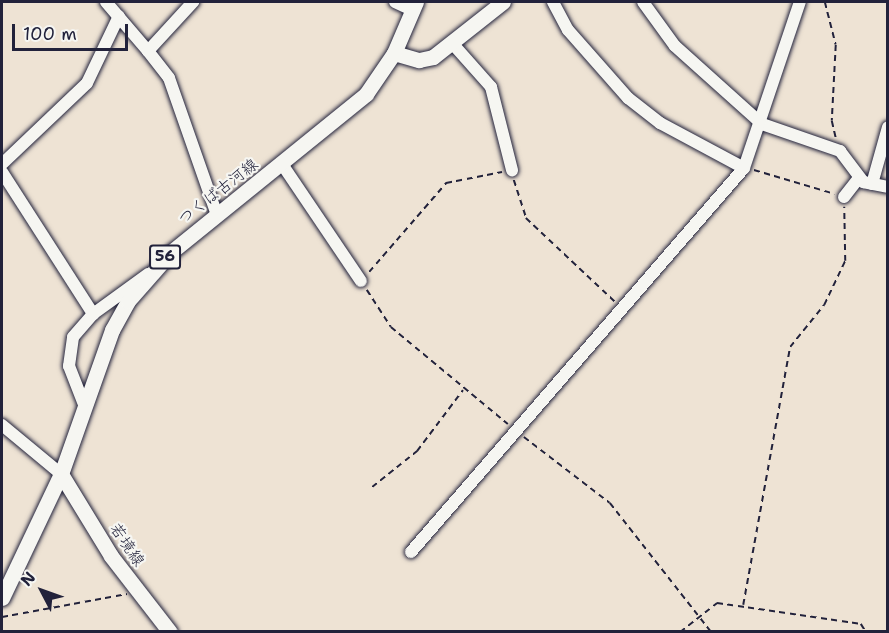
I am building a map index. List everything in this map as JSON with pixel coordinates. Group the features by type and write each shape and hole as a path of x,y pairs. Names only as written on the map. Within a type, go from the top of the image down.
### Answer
{"main road":[{"path":"414,6 394,53 427,59 452,43 502,2"},
{"name":"つくば古河線","path":"2,598 61,474 112,330 149,273 217,215 356,105 394,53"},
{"name":"若境線","path":"61,474 135,588 170,632"}],"street":[{"path":"106,2 169,78 217,215"},
{"path":"148,51 193,2"},
{"path":"395,2 414,6"},
{"path":"553,2 568,30 628,99 675,133 744,168"},
{"path":"643,2 675,46 762,124 840,151 859,178 888,188"},
{"path":"411,552 744,168 762,124 800,2"},
{"path":"2,164 87,83 119,16"},
{"path":"452,43 491,87 512,170"},
{"path":"872,184 888,127"},
{"path":"282,164 361,281"},
{"path":"2,172 93,314"},
{"path":"844,197 859,178"},
{"path":"85,406 73,384 69,354 73,337 93,314 149,273"},
{"path":"2,425 49,459 61,474"}],"path":[{"path":"825,2 836,45 832,121 840,151"},
{"path":"743,605 790,347 824,305 845,261 844,197 744,168"},
{"path":"622,308 526,218 512,170 446,183 361,281 391,327 516,431 610,503 711,632"},
{"path":"372,487 417,451 464,389"},
{"path":"2,617 124,595 135,588"},
{"path":"681,632 717,603 861,624 866,632"},
{"path":"198,632 233,632"}]}
